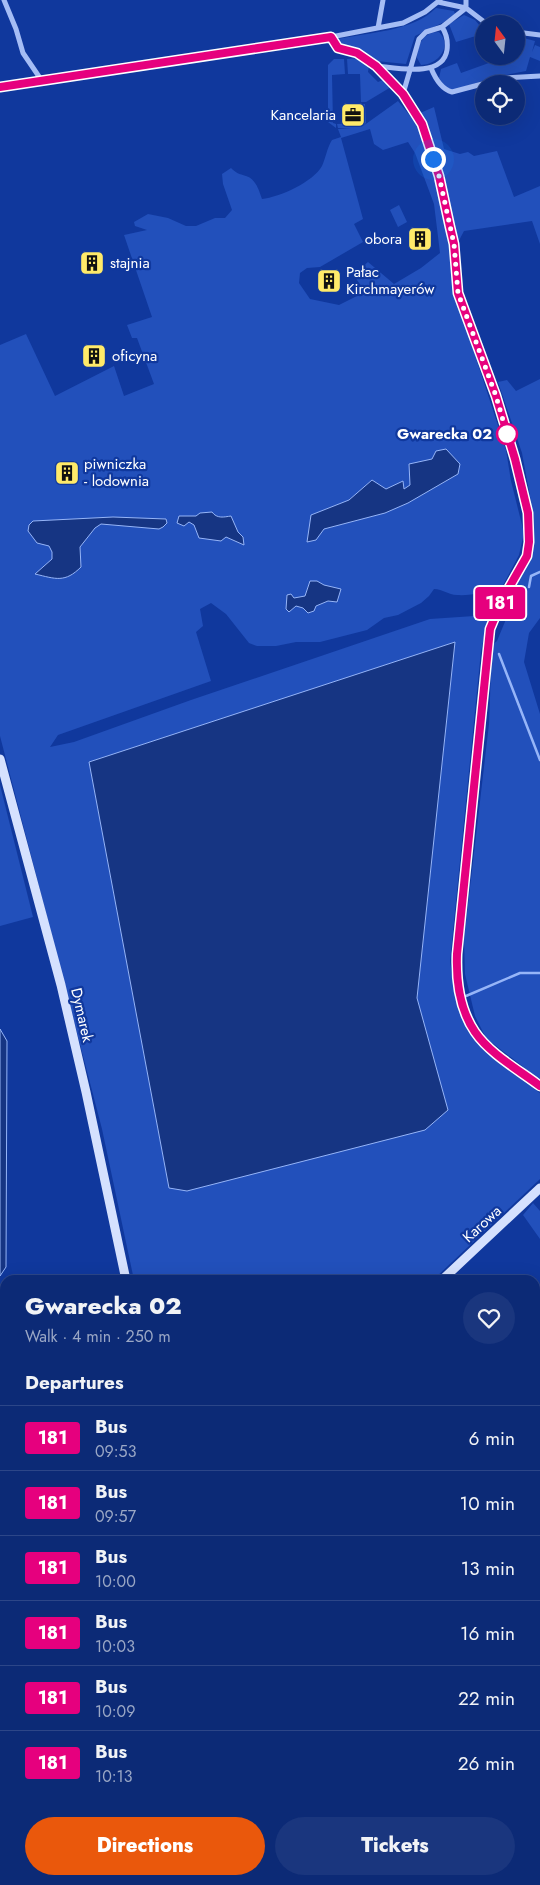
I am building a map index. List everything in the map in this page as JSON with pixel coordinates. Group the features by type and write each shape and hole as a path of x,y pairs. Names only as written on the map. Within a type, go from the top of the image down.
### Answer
{"street":[{"path":"4,0 16,29 23,53 42,81"},
{"path":"378,28 383,0"},
{"path":"466,0 466,8"},
{"path":"0,87 331,37 378,28 402,23 425,12 439,1 466,8 475,15"},
{"path":"403,94 419,39 426,32 442,27 466,8"},
{"path":"376,66 410,69 431,68 440,62 446,54 446,36 442,27"},
{"path":"525,33 540,35"},
{"path":"331,37 338,48 357,53 376,66 403,94 422,124 439,176 454,244 458,293 501,412 528,513 527,556 502,600 490,629 458,947 458,982 467,1016 475,1033 493,1050 540,1086"},
{"path":"431,68 438,82 448,91 452,92 490,81 524,76 540,76"},
{"name":"Dymarek","path":"0,759 61,985 125,1275"},
{"name":"Karowa","path":"447,1275 540,1188"}],"shaded area":[{"path":"436,8 454,11 455,14 444,22 415,36 406,64 376,61 359,50 339,44 337,39 376,33 403,26 427,16"},
{"path":"464,15 475,20 475,36 456,42 449,24"},
{"path":"439,32 443,37 444,43 442,54 433,62 421,65 417,58 422,40 429,34"},
{"path":"525,38 535,41 532,52 535,45 540,47 540,61 530,57 526,71 506,75 475,75 475,83 455,90 446,88 439,78 441,69 457,63 461,73 483,65 525,65"},
{"path":"358,58 369,65 368,72 378,82 385,79 391,87 366,102 361,102 360,74 348,74 347,59"},
{"path":"334,59 344,59 345,74 332,75 333,123 336,124 336,128 328,122 328,65"},
{"path":"398,101 411,117 434,107 444,149 460,154 468,152 474,156 497,151 514,197 540,186 540,244 532,221 464,231 455,249 452,264 457,300 506,450 511,481 524,533 519,555 501,589 474,594 454,595 434,589 421,603 398,615 384,618 367,630 320,642 296,642 276,646 257,646 249,643 226,614 211,603 200,609 203,626 196,632 211,681 58,735 50,747 74,742 430,619 489,615 481,651 450,961 458,1004 472,1037 500,1064 540,1093 540,1179 438,1275 133,1275 102,1129 0,736 0,345 26,334 55,396 114,366 124,396 154,384 137,338 132,338 127,325 152,317 124,235 147,230 135,226 134,222 148,214 168,218 186,226 196,226 215,218 225,218 232,210 223,184 222,174 231,168 249,178 257,186 262,199 278,195 304,183 318,172 332,140 341,137 338,129 351,128 338,128 337,124 361,123 361,104 365,104 366,123 363,126","holes":["370,129 374,144 383,150 408,142 415,153 434,204 440,253 421,268 394,284 368,262 353,274 365,292 339,305 310,299 299,283 300,273 307,268 320,267 363,242 354,224 363,219 341,138","432,459 458,474 408,503 385,513 324,529 311,515 349,500 372,480 386,489 403,481 403,489 410,486","455,642 417,998 169,1188 89,762"]},
{"path":"399,205 407,222 398,227 390,210"},
{"path":"540,379 540,618 529,633 524,662 540,714 540,1080 486,1038 475,1016 465,974 464,939 489,724 492,645 497,641 509,612 510,596 533,551 534,518 522,453 498,382 507,380 516,391"},
{"path":"446,449 460,464 458,474 408,503 385,513 324,529 316,540 307,542 311,515 349,500 372,480 386,489 403,481 404,489 410,485 409,464 432,459 436,451"},
{"path":"212,512 218,517 231,516 238,532 243,537 244,545 226,537 221,541 199,538 194,525 189,522 184,526 177,523 179,516 196,516 200,513"},
{"path":"113,517 166,519 167,523 159,529 101,524 95,528 80,547 81,567 70,576 60,578 35,574 52,559 52,552 49,546 37,543 28,531 29,525 33,521"},
{"path":"310,581 317,581 324,585 341,589 337,602 328,601 316,606 314,611 308,613 303,608 296,606 289,612 286,609 287,595 291,594 294,598 305,596"},
{"path":"455,642 417,998 448,1110 425,1130 187,1191 169,1188 89,762"},
{"path":"0,785 33,917 0,926"},
{"path":"0,1029 7,1041 6,1267 0,1275"},
{"path":"533,1203 540,1211 540,1239 523,1215"}],"waterway":[{"path":"529,587 531,576 540,572"},
{"path":"499,654 540,760"},
{"path":"466,996 520,973 540,973"}],"bus line":[{"name":"181","path":"0,87 331,37 338,48 357,53 376,66 403,94 422,124 439,176 454,244 458,293 501,412 515,459 528,513 529,528 527,556 502,600 490,629 457,954 457,976 463,1004 475,1033 493,1050 540,1086"}],"place":[{"name":"Kancelaria","path":"353,115"},
{"name":"obora","path":"420,239"},
{"name":"stajnia","path":"92,263"},
{"name":"Pałac Kirchmayerów","path":"329,281"},
{"name":"oficyna","path":"94,356"},
{"name":"Gwarecka 02","path":"507,434"},
{"name":"piwniczka - lodownia","path":"67,473"}],"route":[{"path":"433,159 439,176 454,244 458,293 496,396 507,434"}]}
